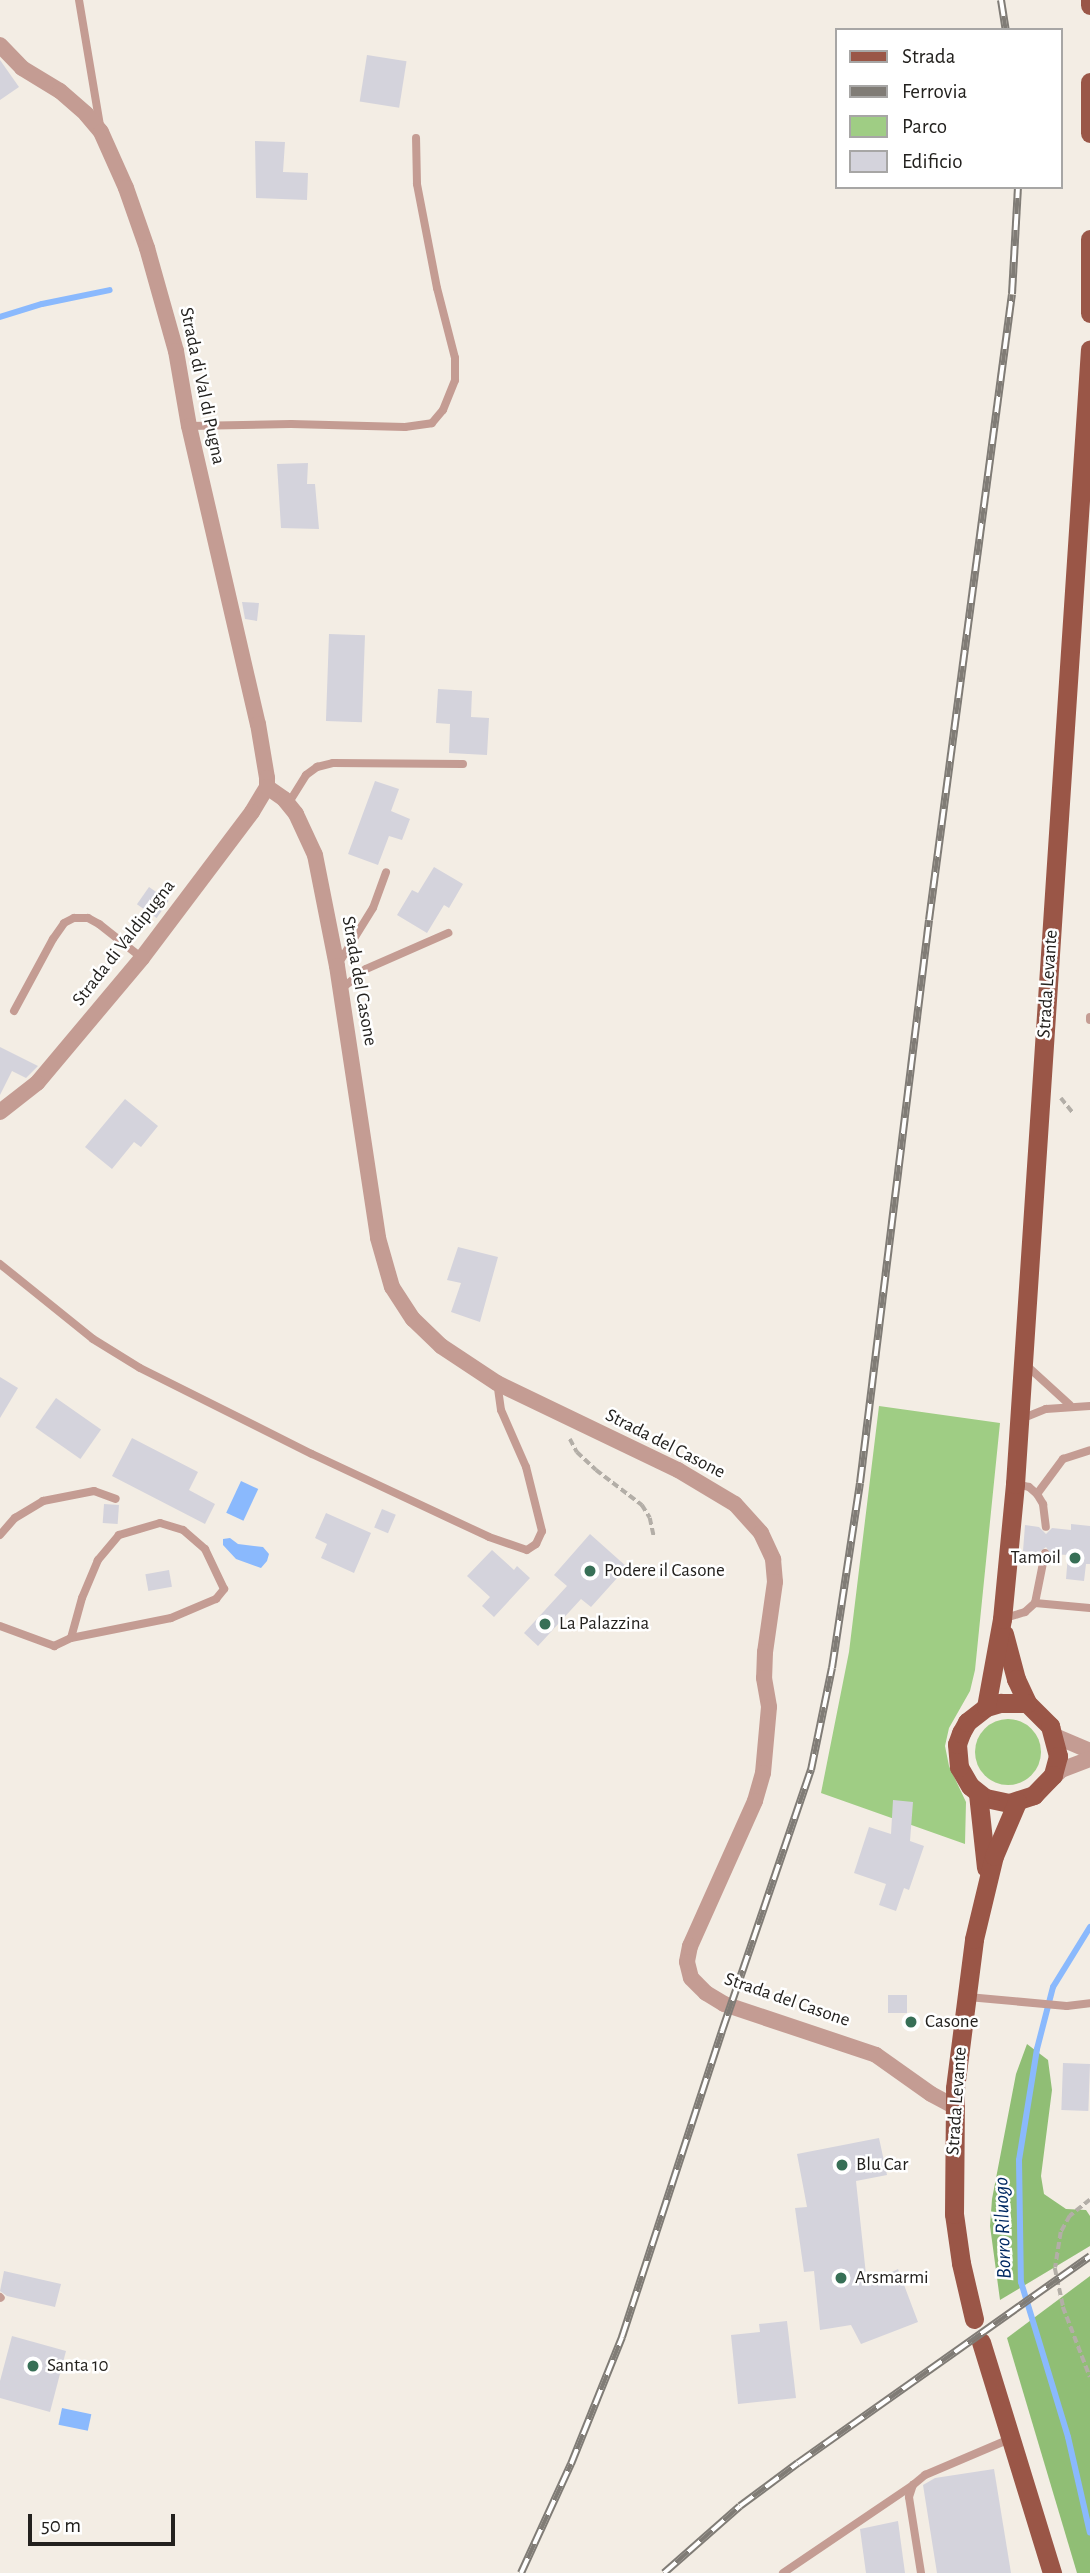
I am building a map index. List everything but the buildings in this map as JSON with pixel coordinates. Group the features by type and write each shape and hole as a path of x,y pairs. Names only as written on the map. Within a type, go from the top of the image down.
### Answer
{"main road":[{"path":"1090,82 1090,133"},
{"path":"1090,239 1090,313"},
{"name":"Strada Levante","path":"987,1883 978,1794 963,1777 957,1744 967,1722 986,1707 1002,1619 1015,1484 1087,447 1090,353"},
{"name":"Strada Levante","path":"1002,1619 1008,1658 1027,1703 1044,1718 1055,1736"},
{"path":"986,1707 1007,1702 1027,1703"},
{"path":"978,1794 1001,1803 1017,1802 1034,1795 1047,1783 1056,1766 1055,1736"},
{"name":"Strada Levante","path":"974,2319 961,2263 954,2214 954,2106 974,1939 999,1843 1017,1802"},
{"path":"981,2342 1052,2573"},
{"path":"1026,2495 1039,2573"}],"street":[{"name":"Strada di Val di Pugna","path":"0,45 22,68 60,91 86,114 101,132 148,248 176,351 188,426 258,724 267,787"},
{"name":"Strada del Casone","path":"267,787 288,804 305,830 315,855 337,966 378,1238 392,1287 412,1319 441,1346 496,1383 558,1415 678,1470 735,1504 761,1533 773,1559 775,1582 765,1652 764,1678 769,1707 763,1773 755,1801 690,1947 687,1962 691,1978 706,1993 724,2004 876,2055 931,2094 954,2106"},
{"name":"Strada di Valdipugna","path":"0,1112 37,1083 142,958 252,812 267,787"},
{"path":"1055,1736 1090,1751"},
{"path":"1047,1783 1061,1770 1090,1759"}],"lane":[{"path":"79,0 101,132"},
{"path":"188,426 291,424 405,427 432,423 443,410 455,380 455,358 437,288 417,184 416,138"},
{"path":"288,804 306,775 317,767 333,763 463,764"},
{"path":"337,966 373,908 386,872"},
{"path":"14,1011 53,939 64,923 74,918 88,918 99,924 142,958"},
{"path":"340,990 366,970 448,933"},
{"path":"0,1264 93,1339 140,1368 312,1454 489,1537 527,1550 536,1544 542,1531 526,1467 501,1410 496,1383"},
{"path":"1023,1362 1070,1405"},
{"path":"1019,1421 1038,1411 1070,1405 1090,1406"},
{"path":"1037,1494 1063,1459 1090,1450"},
{"path":"1015,1484 1029,1487 1037,1494 1043,1504 1046,1527"},
{"path":"0,1535 15,1518 43,1501 94,1491 116,1499"},
{"path":"0,1626 54,1646 71,1639 171,1618 216,1599 224,1589 205,1549 183,1530 160,1523 119,1535 98,1560 82,1598 71,1639"},
{"path":"1002,1619 1025,1612 1035,1603 1045,1553"},
{"path":"1035,1603 1090,1608"},
{"path":"966,1996 1067,2006 1090,2003"},
{"path":"783,2573 925,2474 1010,2439"},
{"path":"912,2485 909,2497 921,2573"}],"path":[{"path":"1059,1096 1073,1113"},
{"path":"558,1415 577,1452 642,1505 650,1518 654,1537"},
{"path":"1090,2200 1070,2216 1061,2232 1055,2268 1063,2307 1090,2377"}],"green space":[{"path":"879,1406 1000,1423 975,1670 970,1691 949,1728 945,1746 949,1766 966,1802 965,1844 821,1793 849,1652"},
{"path":"1001,1719 1015,1719 1027,1724 1036,1733 1041,1752 1039,1765 1032,1776 1015,1785 1001,1785 989,1780 980,1771 975,1759 975,1745 980,1733 989,1724"},
{"path":"1027,2044 1048,2060 1052,2090 1041,2176 1044,2194 1066,2209 1086,2210 1090,2216 1090,2246 1000,2300 990,2226 992,2199 1016,2074"},
{"path":"1090,2276 1090,2573 1077,2573 1007,2338"}],"water":[{"path":"241,1481 258,1489 243,1521 226,1513"},
{"path":"230,1538 238,1544 263,1547 269,1554 267,1561 261,1568 236,1559 223,1545 223,1539"},
{"path":"62,2408 91,2414 88,2431 58,2425"}],"waterway":[{"path":"0,317 42,304 110,290"},
{"name":"Borro Riluogo","path":"1090,1927 1053,1987 1037,2049 1019,2160 1021,2282 1068,2437 1090,2533"}],"railway":[{"path":"1001,0 1006,28"},
{"path":"521,2573 571,2464 622,2337 811,1770 832,1668 860,1483 929,920 1012,294 1018,189"},
{"path":"664,2573 740,2506 1090,2256"}],"place":[{"name":"Tamoil","path":"1075,1558"},
{"name":"Podere il Casone","path":"590,1571"},
{"name":"La Palazzina","path":"545,1624"},
{"name":"Casone","path":"911,2022"},
{"name":"Blu Car","path":"842,2165"},
{"name":"Arsmarmi","path":"841,2278"},
{"name":"Santa 10","path":"33,2366"}]}
